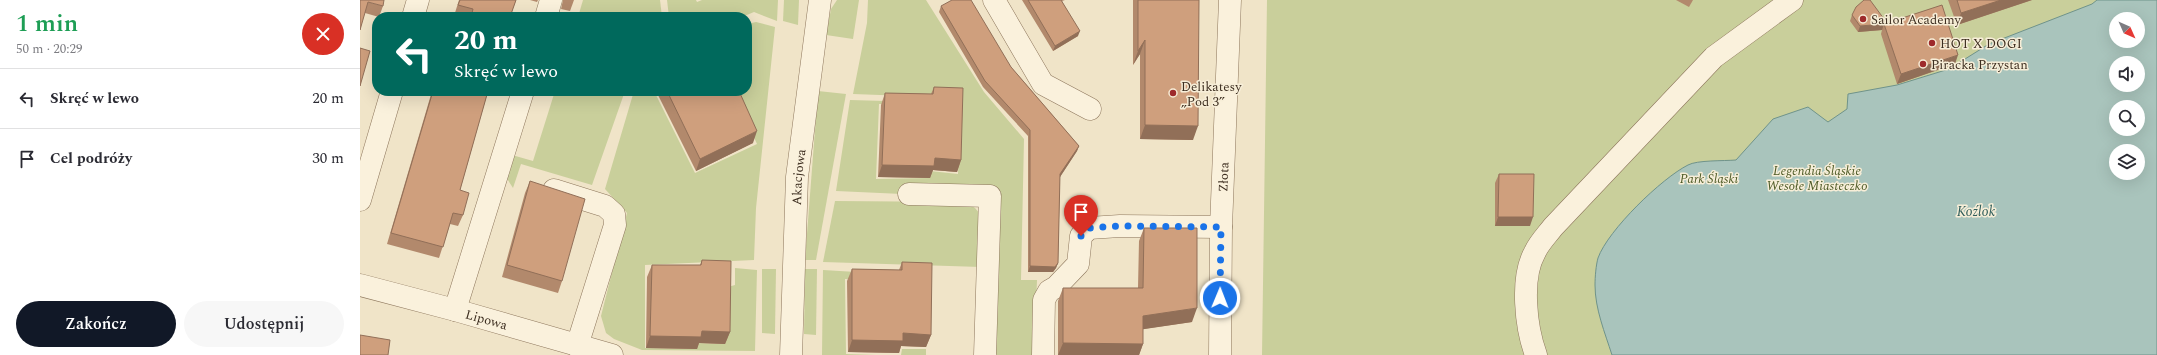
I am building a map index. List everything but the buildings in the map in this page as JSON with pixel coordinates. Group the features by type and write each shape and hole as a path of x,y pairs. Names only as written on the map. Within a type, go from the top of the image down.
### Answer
{"street":[{"path":"414,12 418,0"},
{"path":"547,12 551,0"},
{"name":"Akacjowa","path":"791,355 798,177 820,0"},
{"path":"994,0 1043,84 1090,109"},
{"name":"Złota","path":"1220,355 1221,227 1230,0"},
{"path":"1536,355 1529,325 1526,300 1528,276 1534,252 1553,227 1714,57 1792,0"},
{"path":"360,200 391,96"},
{"path":"455,310 521,96"},
{"path":"533,184 605,206 614,214 615,225 578,346"},
{"path":"909,194 990,196 985,355"},
{"path":"1043,355 1044,300 1049,291 1056,287 1078,264 1081,236 1089,228 1120,226 1221,227"},
{"name":"Lipowa","path":"360,285 455,310 612,355"}],"green space":[{"path":"583,0 660,0 661,12 579,12"},
{"path":"667,0 696,0 697,2 702,0 778,0 777,21 754,12 668,12"},
{"path":"784,0 799,0 798,25 783,21"},
{"path":"837,0 859,0 853,39 826,35 831,9"},
{"path":"868,0 926,0 984,92 1024,139 1021,280 1037,280 1034,355 997,355 995,352 997,187 902,187 902,194 836,191 850,100 922,102 922,104 879,104 876,179 930,178 930,171 958,174 960,98 853,94 867,23"},
{"name":"Park Śląski","path":"1267,0 2157,0 2157,355 1262,355"},
{"path":"756,22 775,27 756,208 754,260 645,265 645,348 697,349 697,343 725,344 728,287 735,285 735,268 757,270 755,351 642,350 614,339 606,333 601,316 627,213 605,189 633,96 656,96 695,173 757,144 734,96 752,96 752,23"},
{"path":"818,91 846,94 816,260 805,260"},
{"path":"553,96 623,96 592,185 521,164 513,188 506,177 512,155 533,161"},
{"path":"835,201 965,202 975,208 981,215 981,267 823,262"},
{"path":"762,269 776,269 775,334 762,333"},
{"path":"805,269 817,269 816,335 804,334"},
{"path":"823,270 890,274 889,280 845,279 846,354 876,355 822,355"},
{"path":"902,349 926,349 926,355 901,355"}],"water":[{"name":"Koźlok","path":"2097,0 2157,0 2157,355 1612,355 1601,321 1595,294 1598,258 1604,246 1624,220 1664,181 1692,163 1736,160 1773,119 1808,107 1828,122 1847,109 1848,94 1897,85 1949,69 1989,44 2092,4"}],"place":[{"name":"Sailor Academy","path":"1863,19"},
{"name":"HOT X DOGI","path":"1932,43"},
{"name":"Piracka Przystan","path":"1923,64"},
{"name":"Delikatesy „Pod 3”","path":"1173,93"}],"route":[{"path":"1081,236 1089,228 1120,226 1221,227 1220,298"}],"park label":[{"name":"Legendia Śląskie Wesołe Miasteczko","path":"1817,178"}]}
